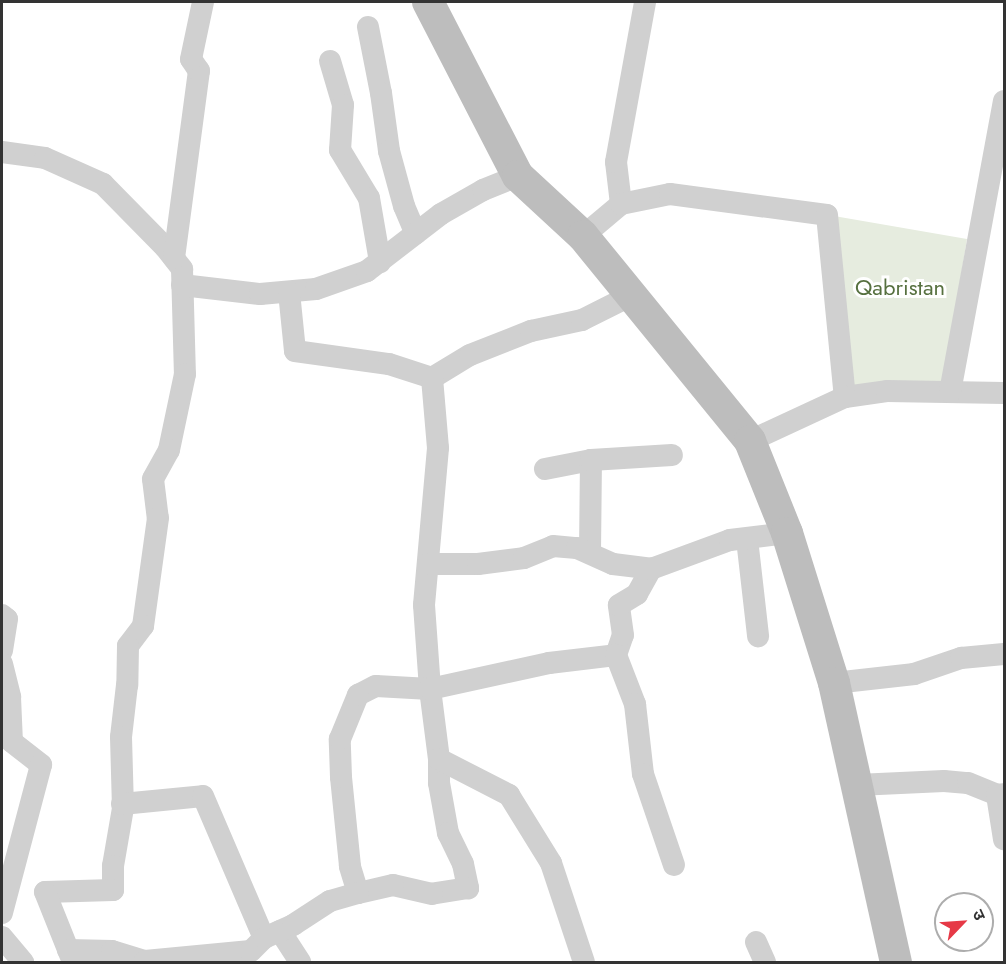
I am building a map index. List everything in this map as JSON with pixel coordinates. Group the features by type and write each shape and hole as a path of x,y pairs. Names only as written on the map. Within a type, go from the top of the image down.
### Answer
{"main road":[{"path":"428,2 518,176 583,236 750,441 788,533 834,683 896,963"}],"street":[{"path":"174,258 199,71 191,59 203,2"},
{"path":"621,204 616,162 645,2"},
{"path":"368,27 389,151 404,206 416,234"},
{"path":"330,61 343,105 340,150 369,198 380,262"},
{"path":"950,392 1004,108"},
{"path":"2,152 45,158 103,184 182,269 185,374 169,450 153,479 158,519 143,626 128,646 127,685 121,737 122,804 113,866 113,890 45,892 70,956 117,957 145,961 251,951 272,934 330,902 358,893 393,885 432,894 468,888 464,864 448,833 439,783 440,759 430,689 424,605 438,448 432,378"},
{"path":"182,285 260,294 316,289 367,271 441,214 518,176"},
{"path":"583,236 621,204 670,194 827,215 845,397"},
{"path":"289,292 295,351 389,364 432,378 470,355 531,331 582,320 632,295"},
{"path":"750,441 845,397 887,391 1005,393"},
{"path":"544,469 591,460 672,455"},
{"path":"590,554 591,460"},
{"path":"429,564 478,564 524,558 553,546 577,548 613,564 651,569 730,540 788,533"},
{"path":"747,539 758,636"},
{"path":"651,569 637,594 619,605 623,635 616,655 635,704 643,774 674,865"},
{"path":"2,615 8,619 2,651"},
{"path":"834,683 914,674 961,658 1005,654"},
{"path":"358,893 350,866 341,777 340,739 358,695 376,686 430,689 549,663 616,655"},
{"path":"2,664 10,697 12,742 41,765 2,913"},
{"path":"440,759 509,795 551,862 584,963"},
{"path":"857,785 944,781 968,783 1001,795 1005,839"},
{"path":"122,804 203,796 272,934 300,963"},
{"path":"2,937 23,963"}],"green space":[{"name":"Qabristan","path":"834,216 967,239 943,385 852,391"}]}
